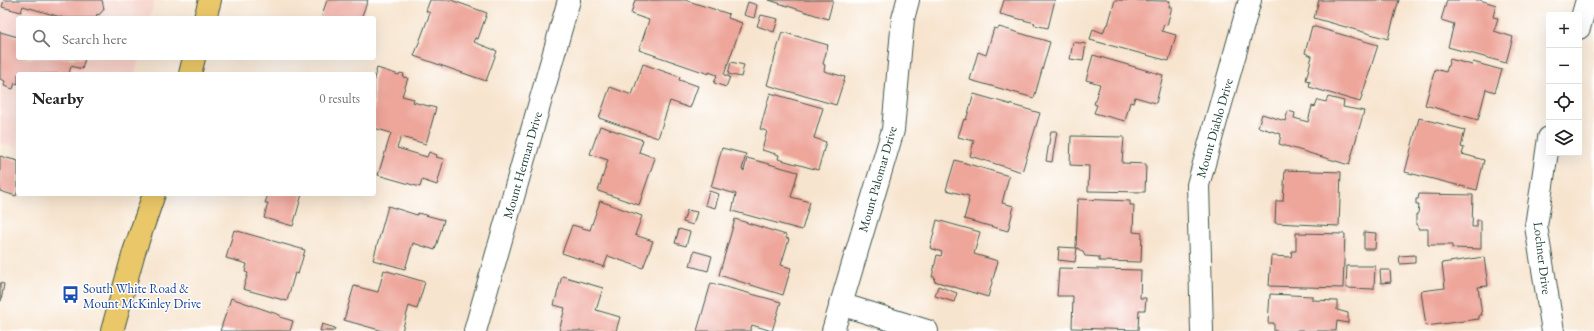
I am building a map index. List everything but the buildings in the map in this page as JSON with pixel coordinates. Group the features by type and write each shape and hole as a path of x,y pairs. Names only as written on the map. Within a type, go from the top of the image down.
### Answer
{"main road":[{"path":"206,16 210,0"},
{"path":"190,72 194,60"},
{"path":"112,331 134,252 153,196"}],"street":[{"name":"Mount Herman Drive","path":"475,331 569,0"},
{"name":"Mount Palomar Drive","path":"833,331 893,130 903,19 908,0"},
{"name":"Mount Diablo Drive","path":"1202,331 1198,186 1250,0"},
{"path":"1582,18 1587,0"},
{"name":"Lochner Drive","path":"1546,156 1536,226 1553,331"},
{"path":"840,304 927,331"}],"shaded area":[{"path":"0,0 155,0 151,16 16,16 16,60 138,60 136,72 16,72 16,147 0,143"}],"place":[{"name":"South White Road & Mount McKinley Drive","path":"70,295"}]}
